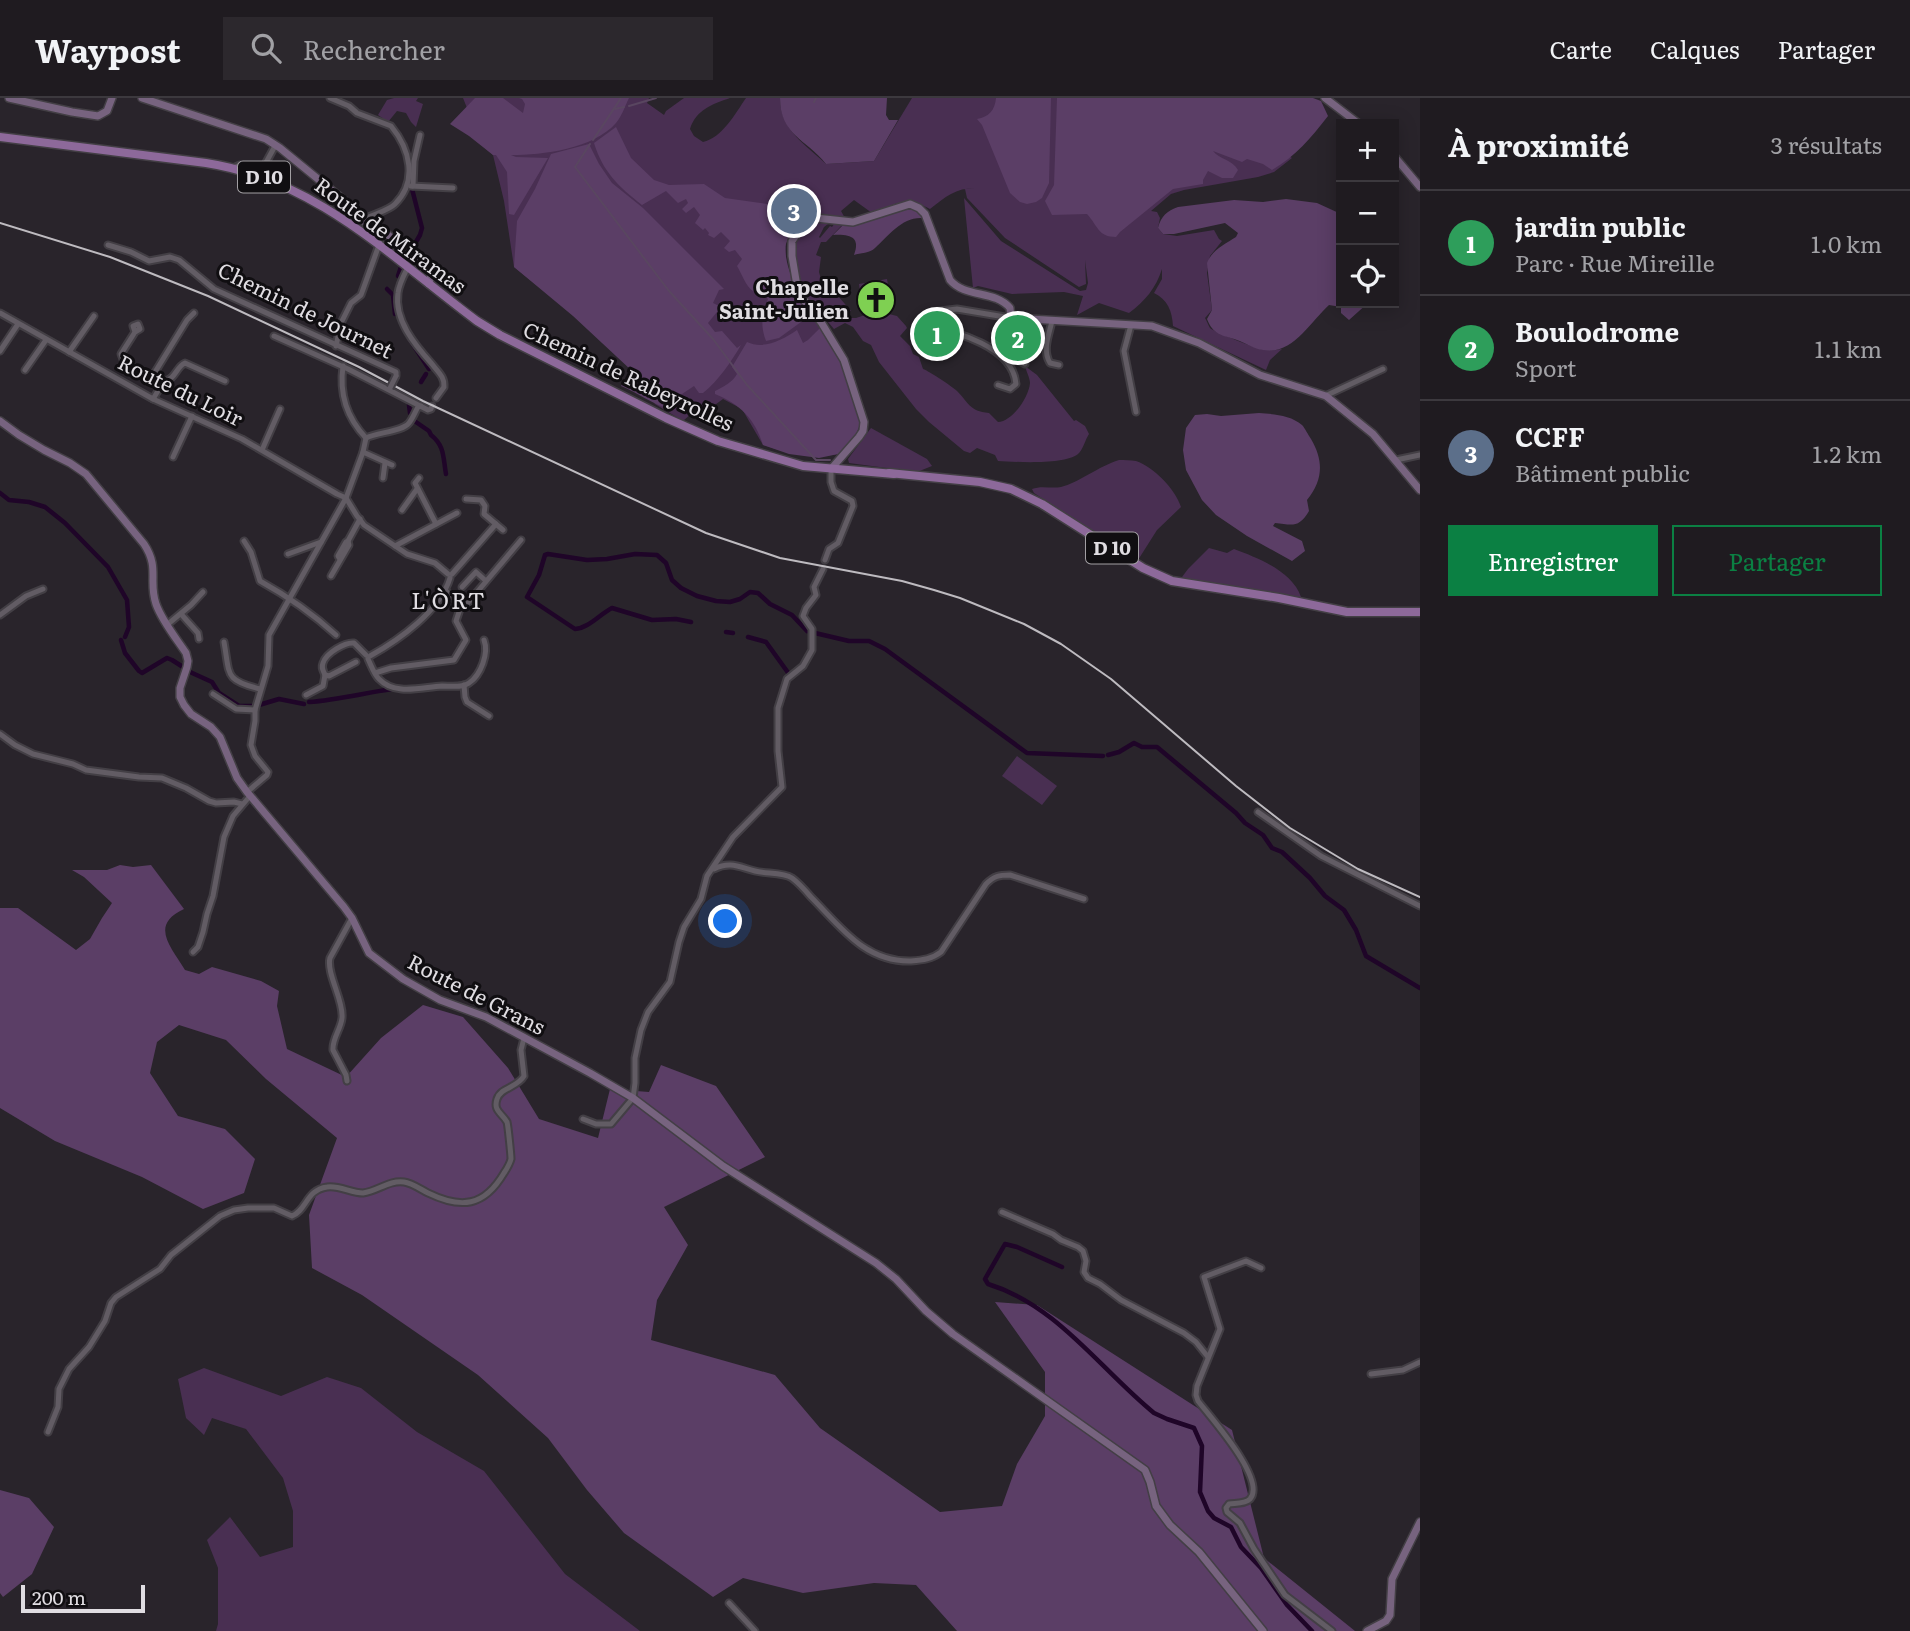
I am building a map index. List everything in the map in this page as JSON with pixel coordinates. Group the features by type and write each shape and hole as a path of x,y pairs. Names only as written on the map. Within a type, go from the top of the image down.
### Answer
{"main road":[{"name":"Route de Miramas","path":"0,137 233,168 272,180 327,208 464,311"},
{"name":"Chemin de Rabeyrolles","path":"464,311 507,339 690,430 725,444 803,466 894,474"},
{"name":"Chemin de Rabeyrolles","path":"784,461 980,482 1012,489 1042,503 1143,568 1172,581 1347,612 1420,612"}],"street":[{"path":"9,98 98,116 107,111 112,98"},
{"path":"142,98 254,134 275,146 428,268 431,275 429,284"},
{"path":"330,98 349,106 357,113 391,126 410,163 410,186"},
{"path":"1325,98 1352,119"},
{"path":"367,218 394,206 410,186 420,135"},
{"path":"233,168 240,165 263,168 275,146"},
{"path":"1399,162 1420,187"},
{"path":"410,186 453,188"},
{"path":"825,560 829,549 838,542 853,506 852,502 834,491 831,482 834,467 861,435 864,422 844,360 821,321 803,300 797,286 792,241 800,229 816,218 853,222 910,204 925,214 950,281 957,287 1002,300 1010,308 1011,318"},
{"path":"336,346 341,323 351,303 361,295 380,246 378,227"},
{"name":"Chemin de Journet","path":"108,245 149,261 170,257 179,260 214,289 396,372 390,389"},
{"path":"408,267 399,287 398,308 408,334 443,377 444,387 436,398"},
{"path":"998,385 1012,389 1016,384 1014,373 1003,356 965,337 926,327 931,312 957,309 1011,318 1152,326 1174,333 1260,375 1325,396 1373,434 1420,490"},
{"name":"Route du Loir","path":"0,313 153,399 262,450 346,498"},
{"path":"152,377 194,313"},
{"path":"69,352 94,316"},
{"path":"927,355 923,330 928,320"},
{"path":"1052,321 1046,343 1047,358 1053,364 1059,365"},
{"path":"0,351 18,324"},
{"path":"1131,325 1124,351 1136,412"},
{"path":"135,332 121,354 124,362 164,381"},
{"name":"Chemin de Journet","path":"274,336 343,366 421,406"},
{"path":"25,370 46,340"},
{"path":"988,348 995,348 1025,364"},
{"path":"153,399 164,381 172,378 185,363 225,381"},
{"name":"Chemin de Journet","path":"343,366 343,391 348,415 366,438"},
{"path":"1325,396 1383,369"},
{"path":"193,952 198,947 213,896 224,837 233,816 268,772 255,756 251,745 255,710 268,666 269,635 346,498 366,438 376,433 403,428 411,421 418,407 428,410 432,406"},
{"path":"262,450 280,409"},
{"path":"173,457 192,416"},
{"name":"Route de Grans","path":"0,421 86,474 150,554 157,606 186,653 188,661 180,688 184,705 220,737 237,778 352,918 369,953 402,979 440,1000 486,1017 633,1098 723,1166 876,1263 953,1334 1145,1470 1156,1506 1170,1525 1199,1552 1263,1631"},
{"path":"363,452 391,465"},
{"path":"1396,460 1420,455"},
{"path":"383,478 384,463"},
{"path":"419,478 415,483 417,489 436,524"},
{"path":"402,510 417,489"},
{"path":"346,498 364,525 407,554 435,564 450,575"},
{"path":"466,499 481,500 485,506 484,514 503,530"},
{"path":"395,546 457,513"},
{"path":"331,576 360,519"},
{"path":"368,657 409,631 430,610 446,590 450,575 496,524"},
{"path":"461,606 469,603 521,540"},
{"path":"244,541 251,552 260,581 314,615 336,635"},
{"path":"288,554 322,542"},
{"path":"583,1119 596,1124 611,1124 633,1098 635,1058 641,1030 648,1012 670,982 684,927 701,899 707,876 733,838 782,787 778,751 779,701 787,679 803,666 812,650 812,629 803,616 816,595 814,587 823,569"},
{"path":"462,587 476,572 486,581"},
{"path":"0,615 26,596 43,589"},
{"path":"446,590 461,606"},
{"path":"168,624 203,592"},
{"path":"375,673 391,668 454,660 466,640 456,621 461,606"},
{"path":"181,614 198,633 199,639"},
{"path":"306,695 323,686 323,661 347,643 354,643 368,657 379,679 390,686 405,690 464,685 472,680 485,661 487,652 484,640"},
{"path":"224,642 229,674 233,680 241,685 260,689"},
{"path":"325,675 329,676 356,662"},
{"path":"464,685 467,702 489,716"},
{"path":"213,694 236,709 255,710"},
{"path":"0,734 33,754 86,770 162,778 209,801 242,804"},
{"path":"1258,812 1321,856 1420,906"},
{"path":"712,871 730,864 766,874 787,875 801,886 844,933 880,957 894,960 919,961 941,953 986,884 1000,875 1010,875 1084,899"},
{"path":"347,1081 332,1045 343,1016 328,964 352,918"},
{"path":"47,1432 58,1407 59,1389 69,1369 89,1347 105,1321 111,1303 160,1269 171,1255 220,1216 234,1210 274,1208 292,1216 298,1214 304,1202 314,1192 326,1186 360,1193 374,1191 394,1181 407,1182 445,1201 462,1204 477,1201 492,1190 511,1159 508,1127 496,1109 496,1102 499,1094 515,1086 524,1076 521,1050 524,1038"},
{"path":"1002,1212 1078,1247 1083,1251 1086,1261 1084,1272 1088,1278 1121,1300 1184,1333 1196,1342 1208,1357"},
{"path":"1261,1268 1246,1261 1204,1277 1220,1329 1196,1392 1198,1401 1247,1466 1253,1481 1254,1490 1247,1502 1229,1504 1227,1512 1240,1523 1285,1595 1332,1631"},
{"path":"1371,1374 1403,1370 1420,1362"},
{"path":"1367,1631 1386,1621 1390,1615 1392,1580 1420,1522"},
{"path":"729,1603 755,1631"}],"shaded area":[{"path":"418,98 416,101 423,104 416,127 406,113 397,111 388,122 378,115 387,100"},
{"path":"463,98 649,98 647,103 664,115 684,98 730,98 706,109 696,117 690,129 694,136 703,142 722,131 746,98 780,98 784,119 789,128 826,164 874,161 912,98 1190,98 1251,130 1292,158 1274,172 1258,177 1171,194 1151,211 1157,212 1160,218 1158,228 1163,234 1177,236 1214,230 1222,241 1210,256 1207,273 1212,310 1205,318 1210,328 1260,349 1282,349 1270,360 1266,370 1173,326 1168,306 1154,293 1162,279 1162,269 1149,294 1129,313 1099,303 1077,315 1083,296 1064,292 1012,294 978,286 973,288 964,198 1001,241 1080,291 1086,290 1088,283 1085,260 1086,284 1079,287 1005,238 967,198 965,189 956,191 930,209 914,202 901,202 872,213 854,200 841,211 846,220 797,211 785,241 787,272 822,325 853,436 838,454 809,456 782,451 763,445 742,409 723,399 708,410 701,405 683,421 655,404 633,371 574,315 514,267 504,201 493,155 471,136"},
{"path":"475,98 503,98 523,113 525,104 519,98 629,98 616,123 594,139 552,152 511,155 548,158 514,215 509,214 507,172 496,155 450,124"},
{"path":"780,98 887,98 886,115 889,120 898,120 874,161 826,164 789,129 781,110"},
{"path":"996,98 1051,98 1049,183 1042,198 1036,202 1020,202 1010,193 982,125 977,119 991,112"},
{"path":"1057,98 1313,98 1321,101 1328,116 1303,146 1272,170 1263,164 1247,159 1242,162 1213,151 1236,167 1238,170 1233,178 1222,178 1208,171 1203,184 1173,189 1116,237 1110,237 1099,230 1087,214 1052,215 1045,201 1054,185"},
{"path":"616,127 631,158 654,180 669,185 704,184 725,198 788,207 801,220 787,240 787,261 798,291 812,316 807,320 805,317 779,338 766,341 762,320 768,299 750,289 746,283 737,266 742,259 735,250 729,252 724,248 730,241 721,232 714,238 708,235 705,228 703,230 695,223 700,215 694,207 686,213 682,209 688,203 686,199 678,203 666,191 642,205 619,185 607,170 594,143"},
{"path":"589,144 612,183 643,208 724,289 719,290 713,303 721,307 708,323 715,332 722,331 737,348 741,345 724,370 703,393 699,393 694,386 679,396 673,397 670,394 663,400 669,409 621,386 631,370 573,316 514,267 517,221 551,154"},
{"path":"1286,199 1317,203 1336,212 1336,306 1329,305 1292,343 1273,350 1256,348 1219,334 1207,319 1212,310 1207,263 1215,251 1238,233 1225,223 1174,234 1163,234 1158,228 1165,214 1178,207 1234,200 1263,202"},
{"path":"907,205 917,209 922,218 902,224 870,251 854,255 855,240 844,235 833,235 845,223"},
{"path":"811,221 832,221 824,227 820,238 830,226 835,223 843,224 826,242 821,242 816,255 821,257 819,272 822,283 833,279 838,296 851,311 817,313 806,297 793,255 793,242"},
{"path":"887,279 893,310 874,315 874,311 862,308 859,284"},
{"path":"1341,308 1362,308 1349,320 1341,313"},
{"path":"889,314 897,316 906,326 900,336 910,346 913,354 919,357 923,369 955,389 970,406 989,413 998,422 1009,418 1027,395 1030,383 1025,366 1037,375 1074,421 1085,426 1089,434 1080,452 1062,460 1028,462 998,461 995,455 977,448 970,453 964,451 916,409 879,362 871,345 863,341 853,327 845,323 834,329 822,315 856,318 865,315 877,318"},
{"path":"1009,322 1023,328 1034,340 1028,348 1025,346 1014,355 1009,352 1014,345 1002,337"},
{"path":"821,327 839,352 861,422 855,437 838,454 819,458 789,454 763,445 756,427 745,413 715,394 715,391 728,384 737,374 732,367 747,342 766,344 797,330 803,343"},
{"path":"1259,413 1293,419 1302,425 1315,447 1320,463 1319,478 1307,500 1309,511 1299,523 1275,523 1273,526 1302,541 1305,551 1292,561 1216,515 1202,500 1186,470 1183,450 1186,428 1195,415"},
{"path":"871,428 927,459 932,466 917,472 849,463 848,459"},
{"path":"1119,460 1136,461 1157,473 1169,486 1181,507 1157,530 1138,560 1034,493 1032,489 1068,485"},
{"path":"1209,548 1227,553 1234,549 1263,561 1290,580 1301,597 1292,598 1183,580 1182,577 1188,569"},
{"path":"1017,756 1057,786 1042,805 1002,776"},
{"path":"120,865 151,865 184,909 173,915 165,929 169,945 185,970 199,974 212,967 261,981 279,991 277,1006 287,1049 346,1077 381,1038 423,1005 463,1017 508,1068 539,1119 598,1138 610,1089 649,1092 661,1065 716,1086 765,1157 664,1207 688,1245 657,1300 651,1340 775,1375 820,1428 940,1512 1002,1506 1017,1464 1045,1416 1045,1372 995,1302 1037,1305 1232,1430 1264,1558 1355,1631 957,1631 916,1585 874,1583 803,1593 743,1578 713,1597 624,1533 548,1438 478,1375 362,1295 312,1268 309,1215 337,1138 266,1079 226,1040 179,1025 157,1042 150,1073 178,1116 225,1129 255,1159 244,1193 203,1209 142,1177 55,1141 0,1108 0,908 18,908 76,950 90,939 112,903 84,877 72,870 107,870"},
{"path":"204,1368 281,1396 327,1377 361,1388 417,1432 484,1471 565,1574 640,1631 216,1631 218,1568 207,1540 230,1517 260,1557 293,1547 293,1511 283,1478 246,1429 212,1418 204,1435 186,1418 178,1379"},
{"path":"0,1490 29,1498 54,1527 32,1574 3,1597 0,1593"}],"waterway":[{"path":"593,140 621,98"},
{"path":"629,106 656,98"},
{"path":"814,102 816,98"},
{"path":"615,109 624,107"},
{"path":"590,144 575,167 669,291 713,339 747,385 816,460 830,460"},
{"path":"406,259 422,228 411,185"},
{"path":"398,276 401,267"},
{"path":"387,289 393,295 395,314"},
{"path":"410,340 429,369"},
{"path":"421,382 426,374"},
{"path":"409,405 410,413"},
{"path":"413,420 429,431 439,443 446,474"},
{"path":"0,493 9,500 45,507 65,523 108,567 127,600 129,627 125,637"},
{"path":"691,622 676,619 652,620 612,608 590,623 575,629 527,597 539,575 545,555 548,554 587,560 635,554 657,555 666,563 672,580 681,588 697,596 730,602 750,592 758,593 770,604 792,615 807,631"},
{"path":"726,632 733,633"},
{"path":"815,633 849,641 869,641 885,649 1027,753 1103,756"},
{"path":"748,637 766,642 789,674"},
{"path":"121,640 125,653 142,673 167,658 183,667"},
{"path":"190,672 212,682 219,693 239,706 252,706"},
{"path":"309,702 392,689"},
{"path":"259,705 279,699 304,704"},
{"path":"1108,755 1134,743 1142,747 1157,747 1245,823 1263,835 1272,848 1282,852 1325,896 1344,910 1356,930 1366,956 1420,988"},
{"path":"1062,1267 1005,1244 985,1279 988,1284 1013,1294 1057,1322 1154,1413 1194,1428 1202,1446 1200,1492 1208,1511 1214,1518 1231,1527 1241,1547 1261,1568 1287,1605 1312,1631"}],"railway":[{"path":"0,223 110,257 208,296 359,367 423,401 706,533 780,558 902,581 934,590 1024,624 1061,644 1111,679 1236,786 1290,828 1358,869 1420,897"}],"place":[{"name":"CCFF","path":"794,211"},
{"name":"Chapelle Saint-Julien","path":"876,300"},
{"name":"jardin public","path":"937,334"},
{"name":"Boulodrome","path":"1018,338"}],"district":[{"name":"L'ÒRT","path":"449,601"}]}
